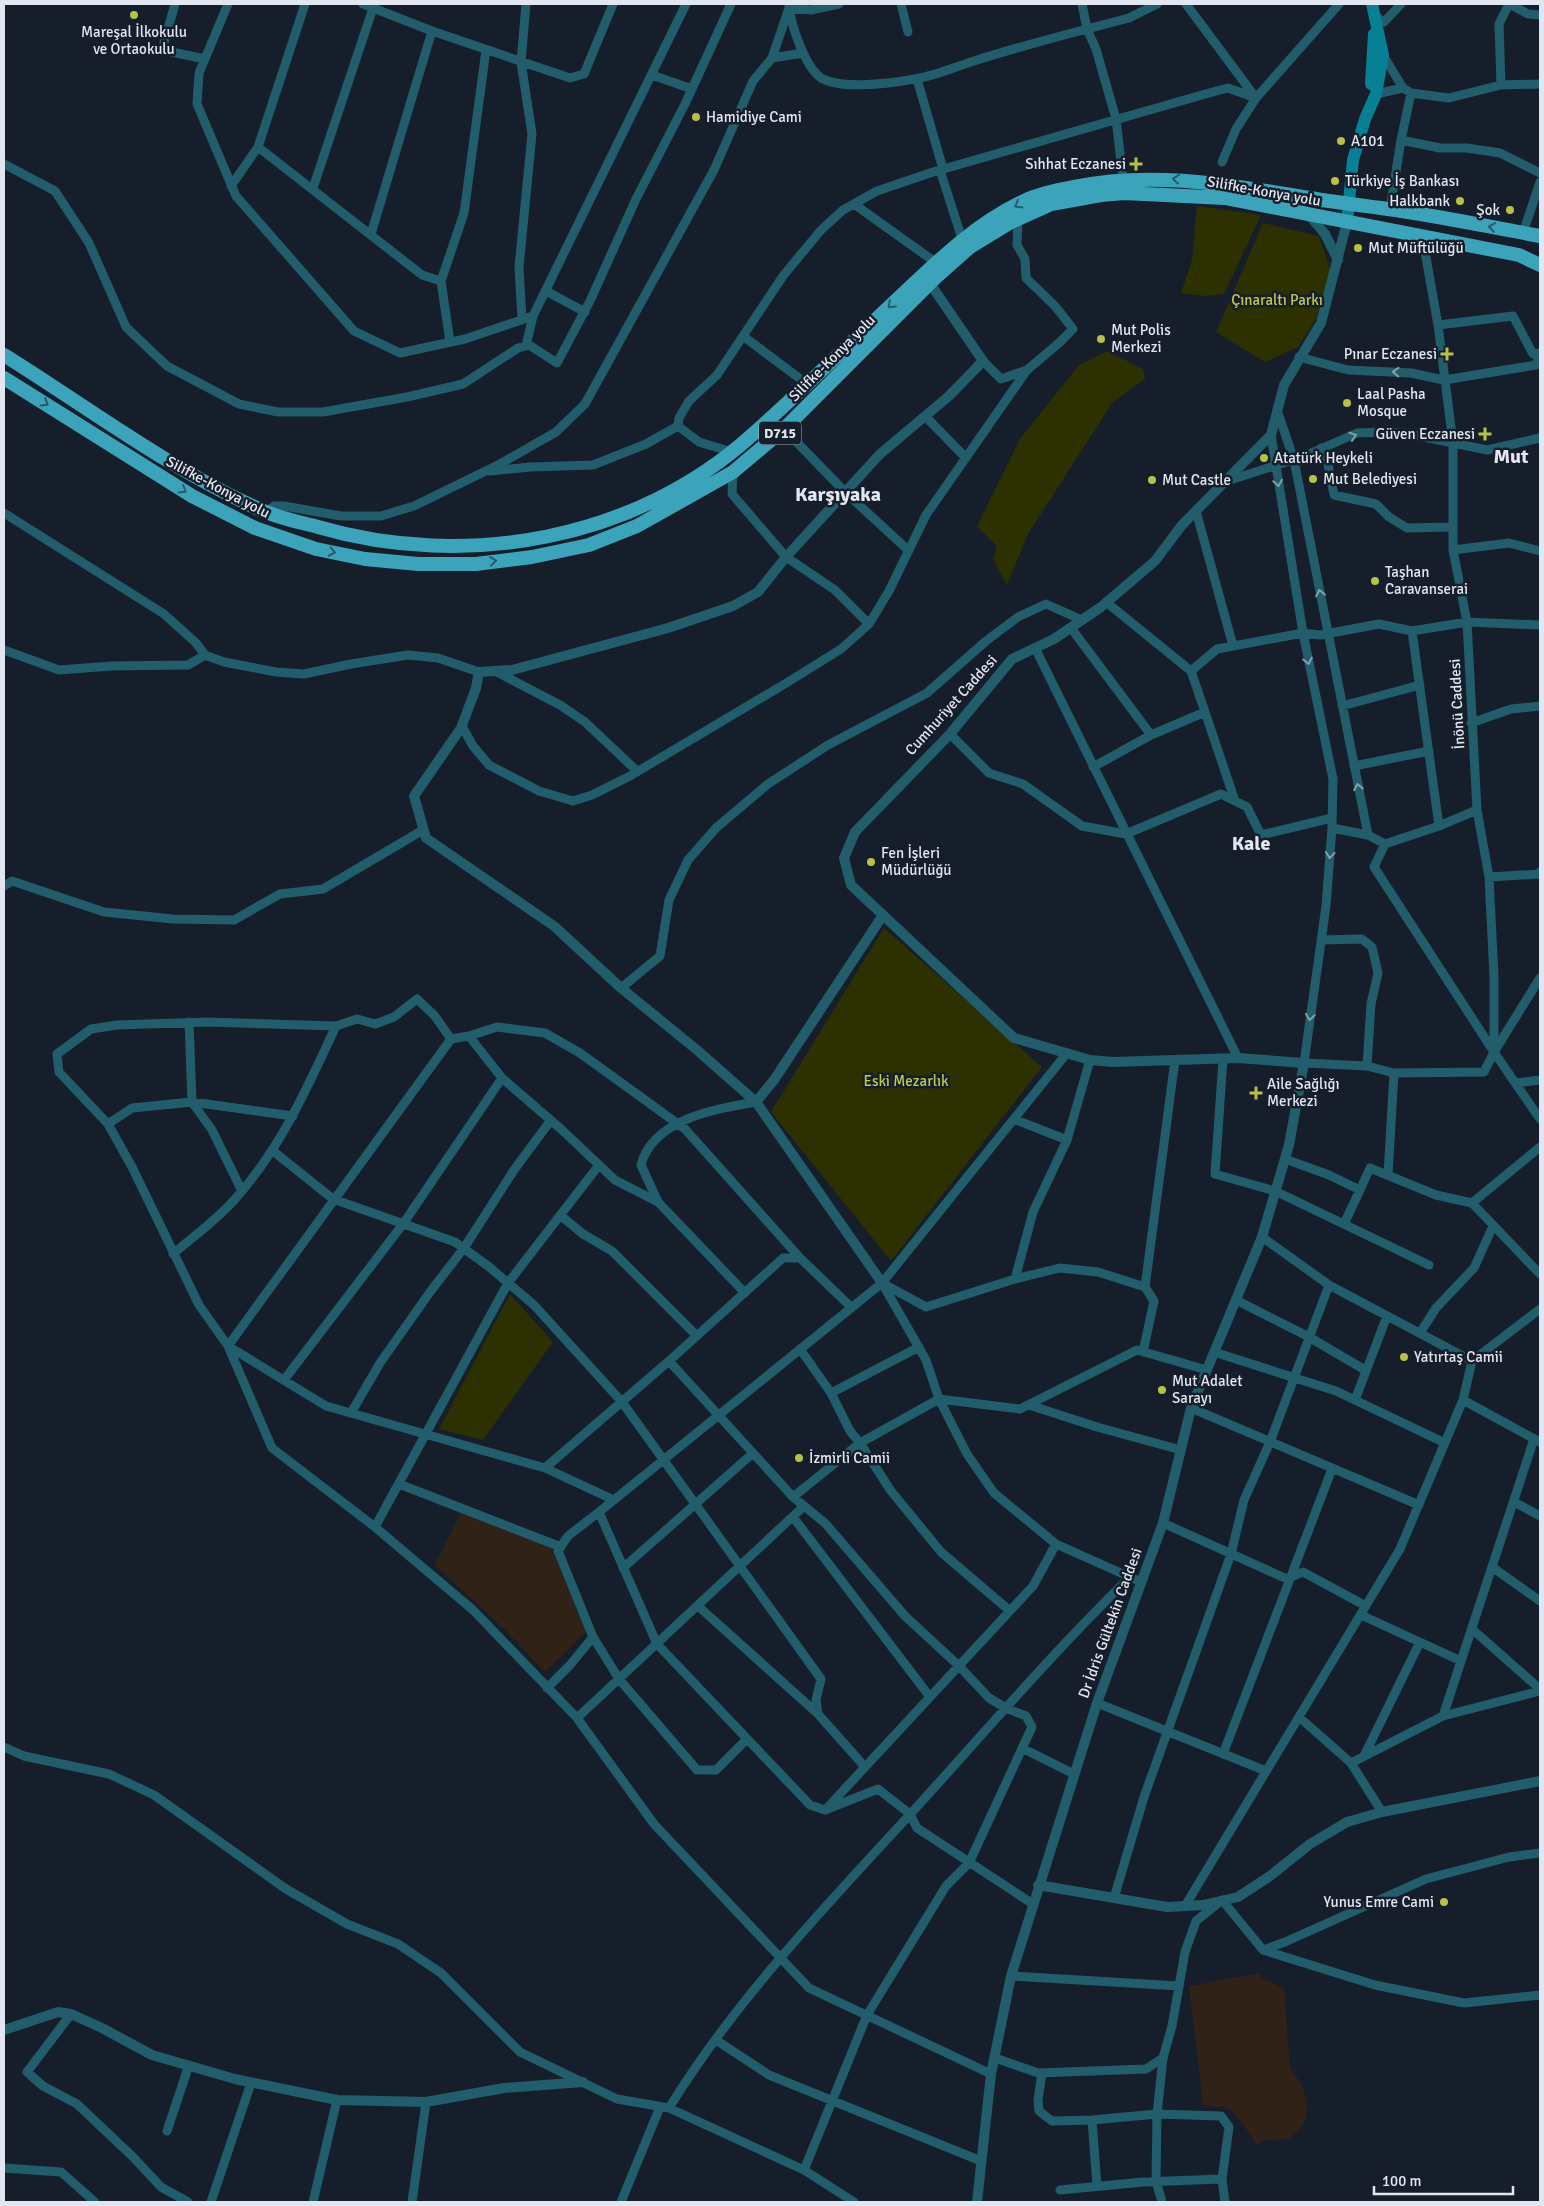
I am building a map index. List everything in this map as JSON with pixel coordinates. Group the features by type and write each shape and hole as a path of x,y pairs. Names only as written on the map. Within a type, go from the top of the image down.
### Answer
{"highway":[{"name":"Silifke-Konya yolu","path":"4,378 192,496 255,528 316,549 365,559 418,564 476,564 590,545 637,526 732,472 784,429 927,278 935,262 962,239 1025,201 1062,189 1123,179 1164,178 1390,209 1540,236"},
{"name":"Silifke-Konya yolu","path":"4,355 195,478 266,512 338,533 387,544 439,547 499,544 564,533 624,516 658,500 702,474 732,452 927,278 970,247 1018,219 1051,204 1124,193 1225,198 1310,216 1520,254 1540,265"}],"main road":[{"path":"1365,119 1376,94 1383,55 1374,10"},
{"path":"1347,222 1353,160 1365,119 1371,85 1374,10"}],"street":[{"path":"175,4 162,50 205,59"},
{"path":"228,4 199,73 197,104 236,196 354,330 400,353 450,342 534,316"},
{"path":"231,186 258,147 305,4"},
{"path":"364,4 432,31 570,78 584,74 613,4"},
{"path":"522,320 519,267 532,134 521,62 526,4"},
{"path":"526,346 534,316 686,4"},
{"path":"4,164 55,192 89,243 126,327 167,366 239,404 278,412 324,412 407,397 463,384 518,348 530,345 557,363 585,312 636,199 692,88 731,4"},
{"path":"789,6 811,10 840,4"},
{"path":"901,4 908,32"},
{"path":"1082,4 1087,29 1096,49 1116,119 1123,179"},
{"path":"789,6 802,53 811,68 820,77 834,83 866,84 917,79 1044,40 1129,18 1157,4"},
{"path":"1186,4 1256,98"},
{"path":"1222,162 1236,129 1256,98 1339,4"},
{"path":"1501,85 1499,24 1510,4 1528,14 1540,15"},
{"path":"266,512 274,506 284,506 341,516 382,516 414,506 484,472 556,432 585,404 714,170 753,81 772,58 789,6"},
{"path":"1374,10 1384,22 1397,6"},
{"path":"313,188 373,8"},
{"path":"371,234 432,31"},
{"path":"450,342 441,281 464,213 486,50"},
{"path":"772,58 802,53"},
{"path":"1383,55 1407,90 1390,209"},
{"path":"652,74 692,88"},
{"path":"917,79 962,239"},
{"path":"1376,94 1407,90 1449,98 1501,85 1540,84"},
{"path":"678,426 679,418 689,401 717,375 783,276 815,237 843,210 877,191 942,170 1228,88 1256,98"},
{"path":"1401,140 1440,148 1467,148 1500,153 1540,173"},
{"path":"258,147 313,188 422,275 441,281"},
{"path":"1523,233 1540,182"},
{"path":"854,204 935,262"},
{"path":"1310,216 1325,234 1338,260"},
{"path":"462,726 473,746 488,765 539,791 573,801 592,796 788,682 841,649 870,624 889,591 926,515 1027,370 1073,329 1055,306 1026,278 1025,259 1017,245 1018,219"},
{"path":"1304,1063 1321,940 1332,828 1333,779 1303,633 1271,435 1284,385 1321,323 1347,222"},
{"name":"İnönü Caddesi","path":"1422,235 1438,325 1453,443 1453,550 1467,622 1477,810 1489,877 1494,976 1494,1052"},
{"path":"927,278 983,361 1001,379 1027,370"},
{"path":"546,292 585,312"},
{"path":"1299,357 1348,370 1411,373 1444,380 1536,365 1540,353 1533,354 1513,316 1438,325"},
{"path":"743,336 807,384"},
{"path":"4,513 164,614 196,642 205,655 224,662 276,672 304,674 408,655 438,658 479,672 512,670 668,628 733,606 758,592 786,557 880,454 955,391 983,361"},
{"path":"1277,410 1294,460 1368,835"},
{"path":"925,416 966,458"},
{"path":"484,472 530,467 593,465 646,444 678,426"},
{"path":"678,426 699,442 732,452"},
{"path":"784,429 846,493 908,550"},
{"path":"1224,482 1294,460 1357,433 1384,432 1410,434 1488,450 1540,438"},
{"name":"Cumhuriyet Caddesi","path":"1067,1053 1014,1038 851,885 844,858 855,832 950,734 1012,659 1054,639 1071,628 1155,561 1182,525 1271,435"},
{"path":"1322,448 1327,459 1334,495 1376,504 1389,517 1407,528 1452,527"},
{"path":"732,472 732,494 786,557 835,590 870,624"},
{"path":"1196,511 1234,646"},
{"path":"1453,550 1509,543 1540,551"},
{"path":"1106,602 1191,671 1234,801"},
{"path":"621,988 660,956 669,900 688,860 716,828 768,784 828,745 927,693 986,640 1018,617 1046,604 1082,620"},
{"path":"1191,671 1217,649 1303,633 1320,635 1379,624 1412,631 1467,622 1540,626"},
{"path":"1071,628 1151,735"},
{"path":"1412,631 1439,826"},
{"path":"1035,648 1238,1058"},
{"path":"4,650 59,670 111,666 188,666 205,655"},
{"path":"495,671 560,705 585,722 637,771"},
{"path":"479,672 476,688 462,726 414,796 426,838 554,926 621,988 697,1050 756,1102 882,1283 926,1360 939,1399 967,1454 994,1493 1056,1544 1140,1582"},
{"path":"1342,706 1420,685"},
{"path":"1471,723 1511,709 1540,706"},
{"path":"1093,768 1151,735 1205,712"},
{"path":"950,734 989,773 1022,784 1082,826 1126,834 1221,794 1247,807 1261,835 1332,818"},
{"path":"1354,766 1429,750"},
{"path":"1477,810 1439,826 1385,844 1374,867 1494,1052 1540,1119"},
{"path":"1332,828 1368,835 1385,844"},
{"path":"4,886 12,882 104,912 173,919 234,920 280,894 324,888 423,830"},
{"path":"1489,877 1540,874"},
{"path":"744,1293 658,1202 641,1165 644,1151 677,1123 717,1108 756,1102 774,1080 883,915"},
{"path":"1321,940 1362,939 1372,947 1378,973 1371,1004 1367,1066"},
{"path":"746,1740 716,1770 697,1770 619,1679 593,1637 558,1551 568,1536 882,1283 1067,1053 1090,1060 1113,1062 1238,1058 1367,1066 1394,1073 1484,1072 1494,1052 1540,978"},
{"path":"451,1039 434,1015 417,999 394,1017 375,1024 357,1019 336,1026 189,1022 117,1025 91,1029 57,1054 59,1072 108,1124 132,1167 199,1305 228,1346 272,1448 375,1527 473,1610 577,1718 654,1824 809,1988 991,2074"},
{"path":"189,1022 192,1102 212,1130 242,1191"},
{"path":"173,1254 235,1199 274,1151 336,1026"},
{"path":"228,1346 451,1039 470,1036 497,1027 545,1033 580,1053 685,1129 800,1258 852,1307"},
{"path":"470,1036 502,1078 551,1120 615,1180 658,1202"},
{"path":"1223,1059 1215,1174 1275,1191 1429,1265"},
{"path":"1015,1279 1033,1212 1067,1140 1090,1060"},
{"path":"1145,1287 1175,1060"},
{"name":"Dr İdris Gültekin Caddesi","path":"977,2202 991,2074 1011,1976 1038,1885 1097,1703 1163,1523 1191,1408 1262,1237 1289,1145 1304,1063"},
{"path":"1388,1175 1394,1073"},
{"path":"284,1380 403,1224 502,1078"},
{"path":"1516,1083 1540,1080"},
{"path":"108,1124 132,1108 192,1102 293,1116"},
{"path":"1014,1119 1067,1140"},
{"path":"351,1413 380,1363 430,1292 464,1248 514,1170 551,1120"},
{"path":"1472,1204 1540,1147"},
{"path":"274,1151 333,1199 455,1242 534,1305 622,1402 821,1678 816,1700 818,1714"},
{"path":"1285,1159 1329,1175 1360,1190"},
{"path":"375,1527 508,1283 599,1165"},
{"path":"1344,1224 1370,1168 1436,1195 1472,1204 1540,1274"},
{"path":"560,1215 583,1234 612,1251 697,1336"},
{"path":"1420,1334 1436,1308 1474,1268 1493,1226"},
{"path":"1262,1237 1329,1285 1472,1361"},
{"path":"545,1468 669,1361 783,1258 800,1258"},
{"path":"882,1283 926,1307 1015,1279 1060,1268 1098,1272 1145,1287 1154,1301 1143,1352"},
{"path":"1114,1898 1144,1797 1231,1554 1244,1500 1270,1442 1329,1285"},
{"path":"1236,1300 1310,1337 1365,1370"},
{"path":"1185,1906 1400,1549 1463,1400 1472,1361 1539,1314"},
{"path":"1354,1400 1387,1316"},
{"path":"228,1346 326,1406 545,1468 614,1500"},
{"path":"831,1393 919,1348"},
{"path":"800,1349 831,1393 850,1431 860,1443 890,1491 941,1552 1010,1611"},
{"path":"793,1497 860,1443 939,1399 1020,1409 1137,1350 1207,1370"},
{"path":"1214,1352 1336,1391 1445,1443"},
{"path":"669,1361 793,1497 825,1522 905,1616 959,1666 989,1698 1006,1708 1026,1716 1032,1727 969,1862 946,1886 867,2015 804,2170"},
{"path":"1443,1716 1514,1502 1537,1440 1463,1400"},
{"path":"1029,1405 1097,1427 1180,1450"},
{"path":"1191,1408 1419,1505"},
{"path":"624,1568 696,1506 752,1454"},
{"path":"1224,1754 1332,1469"},
{"path":"399,1484 561,1547"},
{"path":"1514,1502 1540,1516"},
{"path":"577,1718 804,1506"},
{"path":"599,1512 657,1644 746,1740 810,1805 825,1810 878,1789 910,1814 917,1828 1033,1904"},
{"path":"792,1517 930,1698"},
{"path":"1163,1523 1287,1578 1303,1572 1366,1606"},
{"path":"825,1810 1033,1586 1056,1544"},
{"path":"1492,1567 1540,1601"},
{"path":"621,2202 665,2108 697,2062 781,1957 1076,1630 1130,1577"},
{"path":"698,1606 818,1714 865,1767"},
{"path":"1361,1615 1462,1661"},
{"path":"1472,1629 1540,1690"},
{"path":"547,1688 570,1665 593,1637"},
{"path":"1364,1756 1420,1642"},
{"path":"1350,1763 1443,1716 1540,1690"},
{"path":"1097,1703 1266,1771"},
{"path":"1299,1717 1350,1763 1382,1812"},
{"path":"4,1747 24,1756 109,1774 154,1795 286,1889 347,1924 398,1944 441,1973 520,2052 617,2099 665,2108 804,2170 854,2202"},
{"path":"1022,1748 1074,1774"},
{"path":"1038,1885 1167,1906 1203,1905 1238,1896 1270,1876 1310,1844 1347,1822 1382,1812 1540,1781"},
{"path":"1263,1950 1426,1879 1509,1857 1540,1853"},
{"path":"1222,1900 1263,1950 1375,1985 1464,2003 1540,1996"},
{"path":"1162,2202 1156,2182 1157,2114 1163,2058 1185,1952 1196,1921 1222,1900"},
{"path":"1011,1976 1179,1986"},
{"path":"4,2030 58,2012 71,2014 102,2028 152,2055 251,2082 337,2100 426,2102 504,2088 583,2082"},
{"path":"71,2014 27,2072 43,2086 77,2104 133,2157 161,2187 188,2202"},
{"path":"4,2024 32,2020"},
{"path":"716,2040 769,2075 981,2161"},
{"path":"995,2058 1042,2073 1146,2068 1163,2058"},
{"path":"167,2131 189,2066"},
{"path":"1042,2073 1038,2100 1039,2111 1052,2121 1092,2120 1157,2114 1221,2116 1228,2127 1222,2179 1225,2202"},
{"path":"211,2202 251,2082"},
{"path":"314,2202 337,2100"},
{"path":"412,2202 426,2102"},
{"path":"1092,2120 1097,2186"},
{"path":"4,2168 61,2172 95,2202"},
{"path":"1060,2190 1222,2179"}],"shaded area":[{"path":"464,1507 550,1545 586,1632 545,1672 504,1629 435,1565"},
{"path":"1260,1973 1261,1978 1284,1988 1290,2068 1302,2085 1307,2103 1306,2119 1297,2133 1287,2139 1267,2140 1256,2144 1230,2109 1203,2105 1189,1986"}],"green space":[{"path":"1197,206 1261,215 1224,294 1206,296 1181,293 1192,260"},
{"name":"Çınaraltı Parkı","path":"1263,223 1319,236 1331,271 1316,319 1298,347 1265,362 1216,332"},
{"path":"1107,351 1143,369 1145,379 1112,403 1028,534 1007,585 993,559 997,546 977,526 1020,439 1079,365"},
{"name":"Eski Mezarlık","path":"884,928 1042,1067 891,1261 771,1112"},
{"path":"510,1294 553,1342 483,1440 439,1429"}],"place":[{"name":"Mareşal İlkokulu ve Ortaokulu","path":"134,15"},
{"name":"Hamidiye Cami","path":"696,117"},
{"name":"A101","path":"1341,141"},
{"name":"Sıhhat Eczanesi","path":"1136,164"},
{"name":"Türkiye İş Bankası","path":"1335,181"},
{"name":"Halkbank","path":"1460,201"},
{"name":"Şok","path":"1510,210"},
{"name":"Mut Müftülüğü","path":"1358,248"},
{"name":"Mut Polis Merkezi","path":"1101,339"},
{"name":"Pınar Eczanesi","path":"1447,354"},
{"name":"Laal Pasha Mosque","path":"1347,403"},
{"name":"Güven Eczanesi","path":"1485,434"},
{"name":"Atatürk Heykeli","path":"1264,458"},
{"name":"Mut Belediyesi","path":"1313,479"},
{"name":"Mut Castle","path":"1152,480"},
{"name":"Taşhan Caravanserai","path":"1375,581"},
{"name":"Fen İşleri Müdürlüğü","path":"871,862"},
{"name":"Aile Sağlığı Merkezi","path":"1256,1093"},
{"name":"Yatırtaş Camii","path":"1404,1357"},
{"name":"Mut Adalet Sarayı","path":"1162,1390"},
{"name":"İzmirli Camii","path":"799,1458"},
{"name":"Yunus Emre Cami","path":"1444,1902"}],"district":[{"name":"Mut","path":"1511,456"},
{"name":"Karşıyaka","path":"838,494"},
{"name":"Kale","path":"1251,843"}]}
